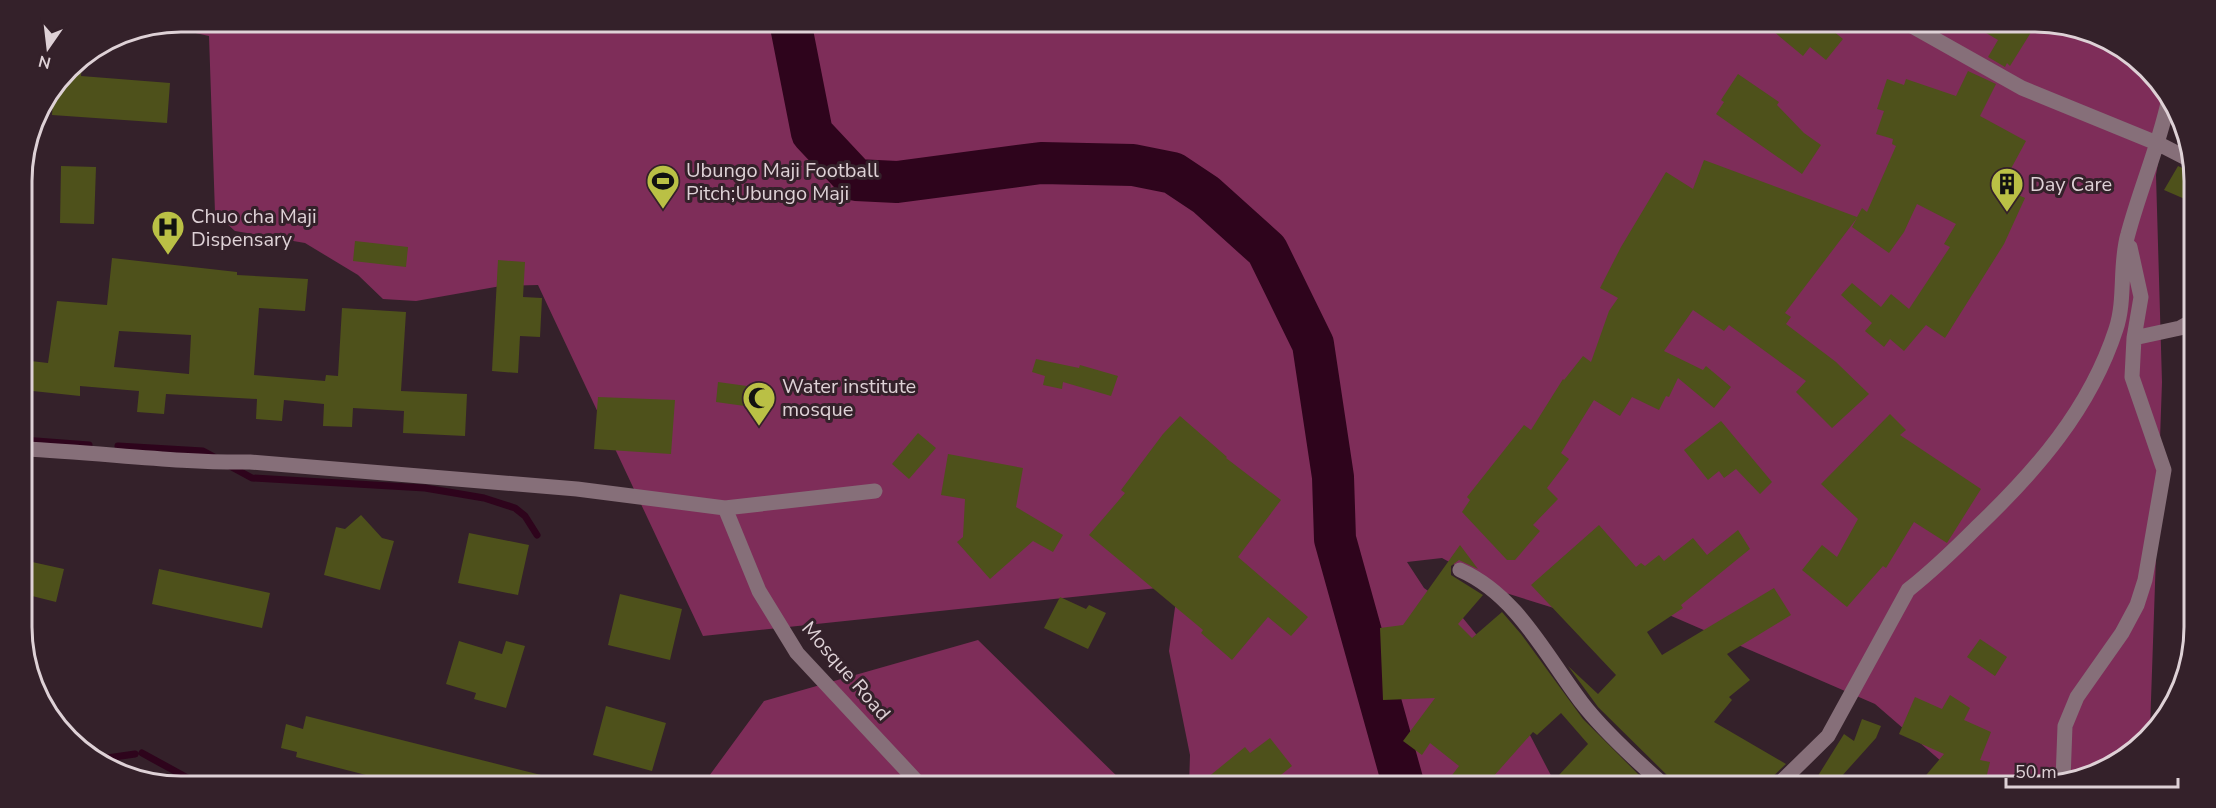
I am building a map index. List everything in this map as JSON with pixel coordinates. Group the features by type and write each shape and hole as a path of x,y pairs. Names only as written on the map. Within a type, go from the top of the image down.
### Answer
{"street":[{"path":"1923,32 2022,88 2159,144 2182,156"},
{"path":"1787,776 1828,736 1908,590 1928,575 2004,501 2058,440 2078,412 2101,370 2117,326 2127,236 2159,144 2167,109"},
{"path":"2063,774 2065,726 2077,697 2122,633 2137,605 2145,580 2164,470 2132,377 2134,338 2142,297 2127,236"},
{"path":"2134,338 2184,326"},
{"path":"32,449 216,463 250,462 577,489 725,508 875,490"},
{"name":"Mosque Road","path":"725,508 759,591 797,653 912,776"},
{"path":"1460,570 1503,597 1565,677 1582,704 1655,776"}],"shaded area":[{"path":"191,32 2045,32 2083,39 2110,51 2126,62 2154,90 2167,110 2156,175 2162,382 2150,722 2126,746 2110,757 2083,769 2045,776 1958,776 1875,704 1639,602 1557,609 1506,593 1442,558 1407,562 1424,588 1458,612 1480,639 1551,776 1189,776 1190,755 1169,651 1177,593 1186,585 703,636 538,285 501,286 416,301 383,299 358,275 305,243 235,231 215,213 209,36"},
{"path":"978,640 1117,776 709,776 764,701"}],"building":[{"path":"1774,32 1834,32 1843,39 1826,60 1810,47 1803,56"},
{"path":"1985,32 2031,32 2010,66 2007,63 2005,67 1988,57 1998,40"},
{"path":"82,68 81,76 170,83 167,123 52,115 53,105 68,82 72,78 78,78 78,72"},
{"path":"1968,71 1996,84 1980,116 2026,141 2001,187 2025,198 2004,244 1945,338 1926,325 1904,351 1890,339 1884,347 1865,331 1872,323 1841,295 1852,283 1881,307 1891,294 1909,309 1950,247 1944,244 1956,224 1917,204 1904,232 1889,253 1852,227 1857,218 1785,313 1791,317 1786,324 1836,362 1869,394 1832,428 1796,392 1806,381 1729,325 1724,331 1693,310 1664,351 1703,370 1706,366 1731,387 1714,408 1678,378 1669,397 1666,396 1659,410 1632,397 1620,416 1594,400 1561,453 1569,459 1547,488 1558,499 1533,525 1540,531 1515,560 1507,560 1462,512 1470,500 1467,497 1524,425 1531,430 1563,379 1583,356 1591,362 1609,311 1618,298 1600,288 1621,247 1666,172 1693,189 1704,160 1857,217 1862,208 1867,212 1896,146 1892,144 1893,139 1876,134 1884,111 1877,109 1887,79 1904,85 1906,79 1956,96"},
{"path":"1738,74 1779,102 1777,105 1804,133 1821,145 1802,174 1716,114 1724,102 1721,100"},
{"path":"61,166 96,167 94,224 60,223"},
{"path":"2178,166 2183,168 2184,199 2164,190"},
{"path":"355,241 408,247 406,267 353,261"},
{"path":"112,258 237,272 237,275 308,279 305,311 259,308 254,375 325,381 326,375 338,376 342,308 406,312 401,391 467,394 465,436 403,433 404,411 353,408 352,427 323,426 324,404 284,400 282,421 256,419 257,399 166,394 164,414 137,412 139,391 80,386 80,396 32,391 32,361 48,363 57,301 107,305","holes":["119,331 191,335 189,374 114,367"]},
{"path":"498,260 525,262 523,297 542,298 540,337 520,336 518,373 492,371"},
{"path":"1036,359 1079,368 1080,365 1118,376 1111,396 1063,382 1062,389 1043,385 1045,376 1032,372"},
{"path":"718,382 754,387 752,407 716,402"},
{"path":"598,397 675,400 671,454 594,449"},
{"path":"1890,414 1906,430 1900,435 1981,489 1947,543 1914,522 1886,568 1883,566 1847,607 1802,570 1822,545 1837,557 1858,519 1821,484"},
{"path":"1180,416 1226,458 1281,500 1238,557 1308,617 1291,636 1268,617 1232,660 1201,633 1203,630 1089,535 1125,493 1121,490 1163,434"},
{"path":"1721,421 1772,482 1760,494 1736,469 1724,478 1719,471 1708,480 1684,450"},
{"path":"918,433 936,448 909,479 892,464"},
{"path":"948,454 1023,468 1016,507 1063,535 1053,552 1033,541 990,579 957,542 963,537 965,499 941,495"},
{"path":"361,515 382,538 394,541 380,590 324,575 336,527 345,529"},
{"path":"1599,525 1636,567 1641,563 1645,566 1659,555 1664,561 1693,538 1707,555 1738,530 1750,549 1681,605 1683,608 1647,632 1662,655 1774,588 1791,615 1727,654 1750,680 1729,697 1732,700 1714,722 1786,764 1773,776 1668,776 1598,707 1568,666 1598,694 1616,675 1531,585"},
{"path":"469,533 529,545 518,595 458,583"},
{"path":"1460,545 1478,569 1459,560 1451,566 1451,575 1483,595 1458,624 1472,638 1502,612 1521,634 1583,719 1640,776 1560,776 1588,744 1561,713 1537,735 1533,732 1494,776 1451,776 1459,766 1430,743 1422,755 1403,741 1435,698 1383,700 1380,628 1403,625"},
{"path":"32,562 64,569 56,602 32,596"},
{"path":"159,569 270,593 262,628 152,604"},
{"path":"620,594 682,609 670,660 608,645"},
{"path":"1060,597 1086,609 1089,605 1106,613 1088,649 1044,628"},
{"path":"1980,639 2007,657 1995,676 1967,657"},
{"path":"459,641 502,654 506,641 525,646 506,708 474,699 476,693 446,684"},
{"path":"1950,695 1970,708 1964,720 1991,732 1980,760 1990,762 1987,776 1925,776 1944,754 1899,734 1915,697 1942,709"},
{"path":"606,706 666,723 652,771 593,755"},
{"path":"306,716 545,776 370,776 296,757 297,752 281,748 286,724 303,729"},
{"path":"1862,719 1881,726 1876,738 1842,776 1818,776 1844,734 1854,741"},
{"path":"1270,738 1292,766 1280,776 1209,776 1245,747 1250,753"}],"waterway":[{"path":"792,32 812,133 856,180 897,182 1041,163 1133,165 1173,173 1206,195 1267,250 1313,344 1333,477 1335,539 1401,776"},
{"path":"32,441 89,445"},
{"path":"118,446 203,451 216,458"},
{"path":"228,465 252,478 425,488 484,498 515,508 525,516 537,535"},
{"path":"142,753 184,776"},
{"path":"109,758 135,754"}],"place":[{"name":"Ubungo Maji Football Pitch;Ubungo Maji","path":"663,210"},
{"name":"Day Care","path":"2007,213"},
{"name":"Chuo cha Maji Dispensary","path":"168,256"},
{"name":"Water institute mosque","path":"759,427"}]}
